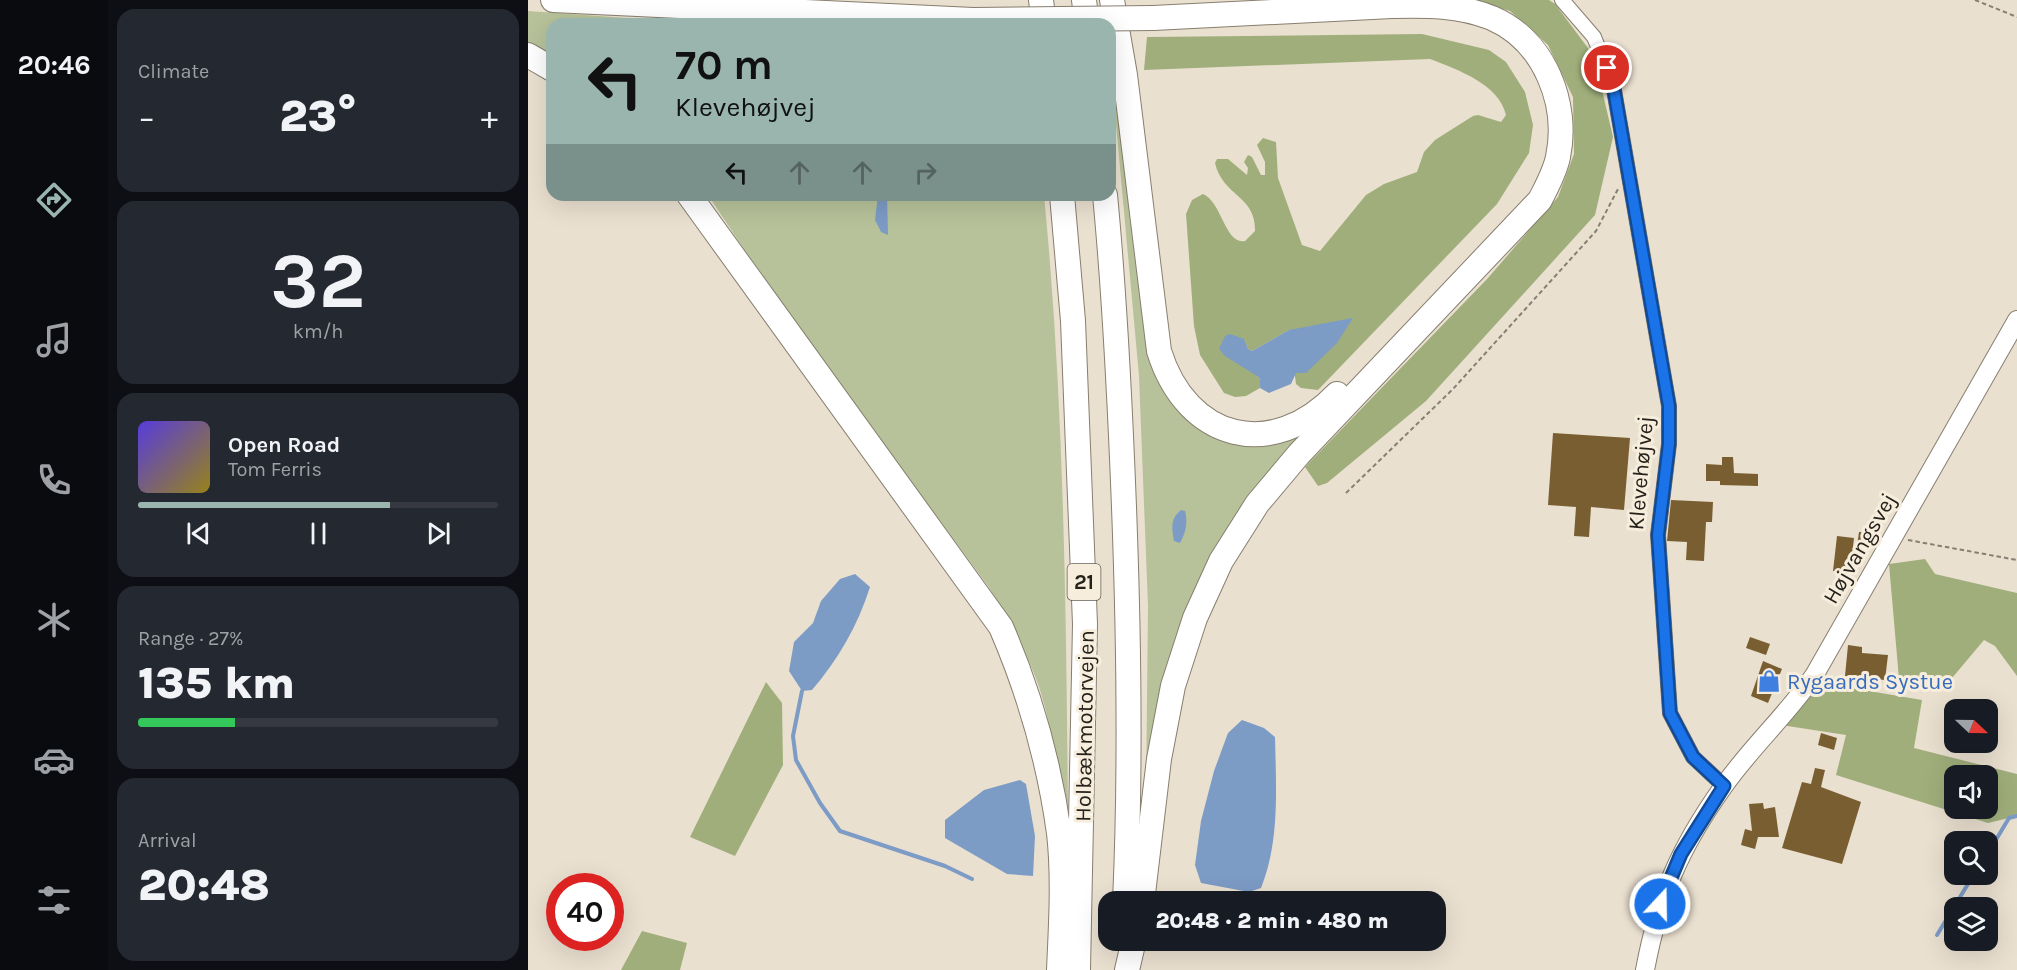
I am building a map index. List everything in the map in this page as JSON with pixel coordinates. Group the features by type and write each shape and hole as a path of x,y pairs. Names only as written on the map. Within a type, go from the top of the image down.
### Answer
{"highway":[{"path":"553,0 930,18"},
{"path":"1041,0 1043,18"},
{"path":"1084,0 1086,18"},
{"path":"1112,0 1115,18"},
{"path":"1143,891 1159,759 1173,686 1195,618 1221,561 1257,504 1299,454 1527,215 1550,182 1558,160 1561,141 1558,102 1544,66 1517,35 1494,19 1454,8 1428,5 1298,10 1234,16"},
{"path":"1116,18 1234,16 1427,18 1467,25 1487,33 1520,59 1539,88 1547,125 1544,158 1537,176 1517,207 1318,412 1299,423 1262,433 1230,430 1203,419 1181,398 1165,369 1159,351 1127,87 1116,23"},
{"path":"528,55 546,66"},
{"path":"693,201 1001,627 1025,681 1041,733 1059,834 1061,909 1059,970"},
{"name":"Holbækmotorvejen","path":"1063,201 1073,321 1085,624 1078,970"},
{"name":"Holbækmotorvejen","path":"1106,201 1117,318 1129,625 1129,819 1126,891"},
{"path":"1122,970 1123,951"},
{"path":"1128,970 1132,951"}],"street":[{"name":"Klevehøjvej","path":"1562,0 1594,37 1613,84 1669,406 1669,444 1658,535 1670,713 1693,757 1724,786"},
{"name":"Højvangsvej","path":"1724,786 1806,687 2017,320"},
{"path":"1645,970 1654,922 1666,886 1681,854 1724,786"}],"path":[{"path":"1975,0 2017,17"},
{"path":"1346,493 1453,389 1596,231 1618,188 1630,182"},
{"path":"1892,537 2017,560"}],"green space":[{"path":"1472,0 1549,0 1555,4 1594,56 1613,137 1595,215 1426,401 1327,483 1318,486 1305,467 1488,278 1558,197 1574,154 1573,97 1548,45 1510,11"},
{"path":"528,11 628,18 546,18 546,57 528,47"},
{"path":"1422,34 1489,50 1506,62 1525,92 1533,125 1529,153 1497,204 1318,390 1301,388 1296,384 1289,330 1252,351 1248,349 1244,339 1257,376 1260,379 1260,388 1246,396 1235,397 1224,393 1200,355 1194,326 1186,214 1192,200 1203,194 1215,205 1228,230 1238,240 1245,241 1255,231 1254,219 1250,210 1219,174 1215,163 1217,159 1228,159 1247,175 1248,168 1244,162 1248,155 1252,157 1261,175 1265,175 1265,162 1257,145 1263,138 1276,142 1278,178 1302,245 1320,251 1366,195 1384,184 1417,172 1424,152 1435,140 1473,116 1478,115 1501,122 1506,115 1502,104 1486,87 1465,73 1430,59 1144,70 1147,37"},
{"path":"1116,66 1148,326 1187,416 1306,430 1238,524 1146,795 1148,606 1139,376 1116,124"},
{"path":"712,201 1045,201 1060,426 1065,579 1068,810 1064,810 1043,699 1022,646 1002,610 988,586 775,296"},
{"path":"1925,559 1935,574 2017,593 2017,676 1995,646 1984,640 1947,684 1899,679 1889,564"},
{"path":"766,682 782,703 783,765 735,856 690,837"},
{"path":"1816,682 1922,700 1914,748 1981,765 1944,765 1944,809 1836,775 1846,735 1781,725"},
{"path":"1998,769 2017,774 2017,816 1988,823 1975,819 1998,819"},
{"path":"642,931 687,943 680,970 621,970"}],"water":[{"path":"877,201 887,201 888,235 881,232 875,220"},
{"path":"1353,318 1337,343 1306,373 1296,373 1291,384 1269,393 1260,388 1260,379 1257,376 1225,356 1219,349 1225,336 1230,334 1244,339 1248,349 1252,351 1289,330"},
{"path":"1181,510 1185,511 1186,523 1180,543 1174,541 1172,528 1173,520"},
{"path":"855,574 870,587 860,615 839,654 821,679 812,690 802,691 789,671 794,642 813,623 821,601 840,579"},
{"path":"1242,720 1264,728 1275,737 1276,814 1274,833 1261,888 1252,891 1201,883 1195,865 1201,821 1214,771 1228,733"},
{"path":"1020,780 1026,784 1035,836 1033,876 1007,874 945,838 945,820 984,790"}],"building":[{"path":"1553,433 1630,438 1624,510 1591,507 1589,537 1574,536 1576,507 1548,505"},
{"path":"1722,457 1733,457 1734,473 1758,474 1758,486 1720,485 1720,481 1706,481 1706,464 1722,465"},
{"path":"1671,500 1713,502 1712,522 1706,522 1704,561 1686,560 1687,542 1667,541"},
{"path":"1859,532 1871,533 1870,548 1857,546"},
{"path":"1837,536 1854,538 1850,573 1833,571"},
{"path":"1750,637 1770,644 1766,655 1746,648"},
{"path":"1848,645 1862,647 1862,653 1888,655 1885,680 1845,676"},
{"path":"1763,661 1782,669 1768,703 1751,696"},
{"path":"1821,733 1837,738 1834,750 1818,745"},
{"path":"1815,768 1825,770 1821,787 1861,802 1842,864 1782,848 1802,782 1811,784"},
{"path":"1763,803 1764,809 1775,807 1779,837 1758,837 1755,849 1741,845 1745,829 1752,831 1749,804"}],"waterway":[{"path":"802,691 793,736 796,760 820,803 840,831 945,866 972,879"},
{"path":"1998,836 2009,818 2017,816"},
{"path":"1937,935 1967,885"}],"place":[{"name":"Rygaards Systue","path":"1769,681"}],"route":[{"path":"1607,68 1613,84 1669,406 1669,444 1658,535 1670,713 1693,757 1724,786 1681,854 1660,904"}]}
